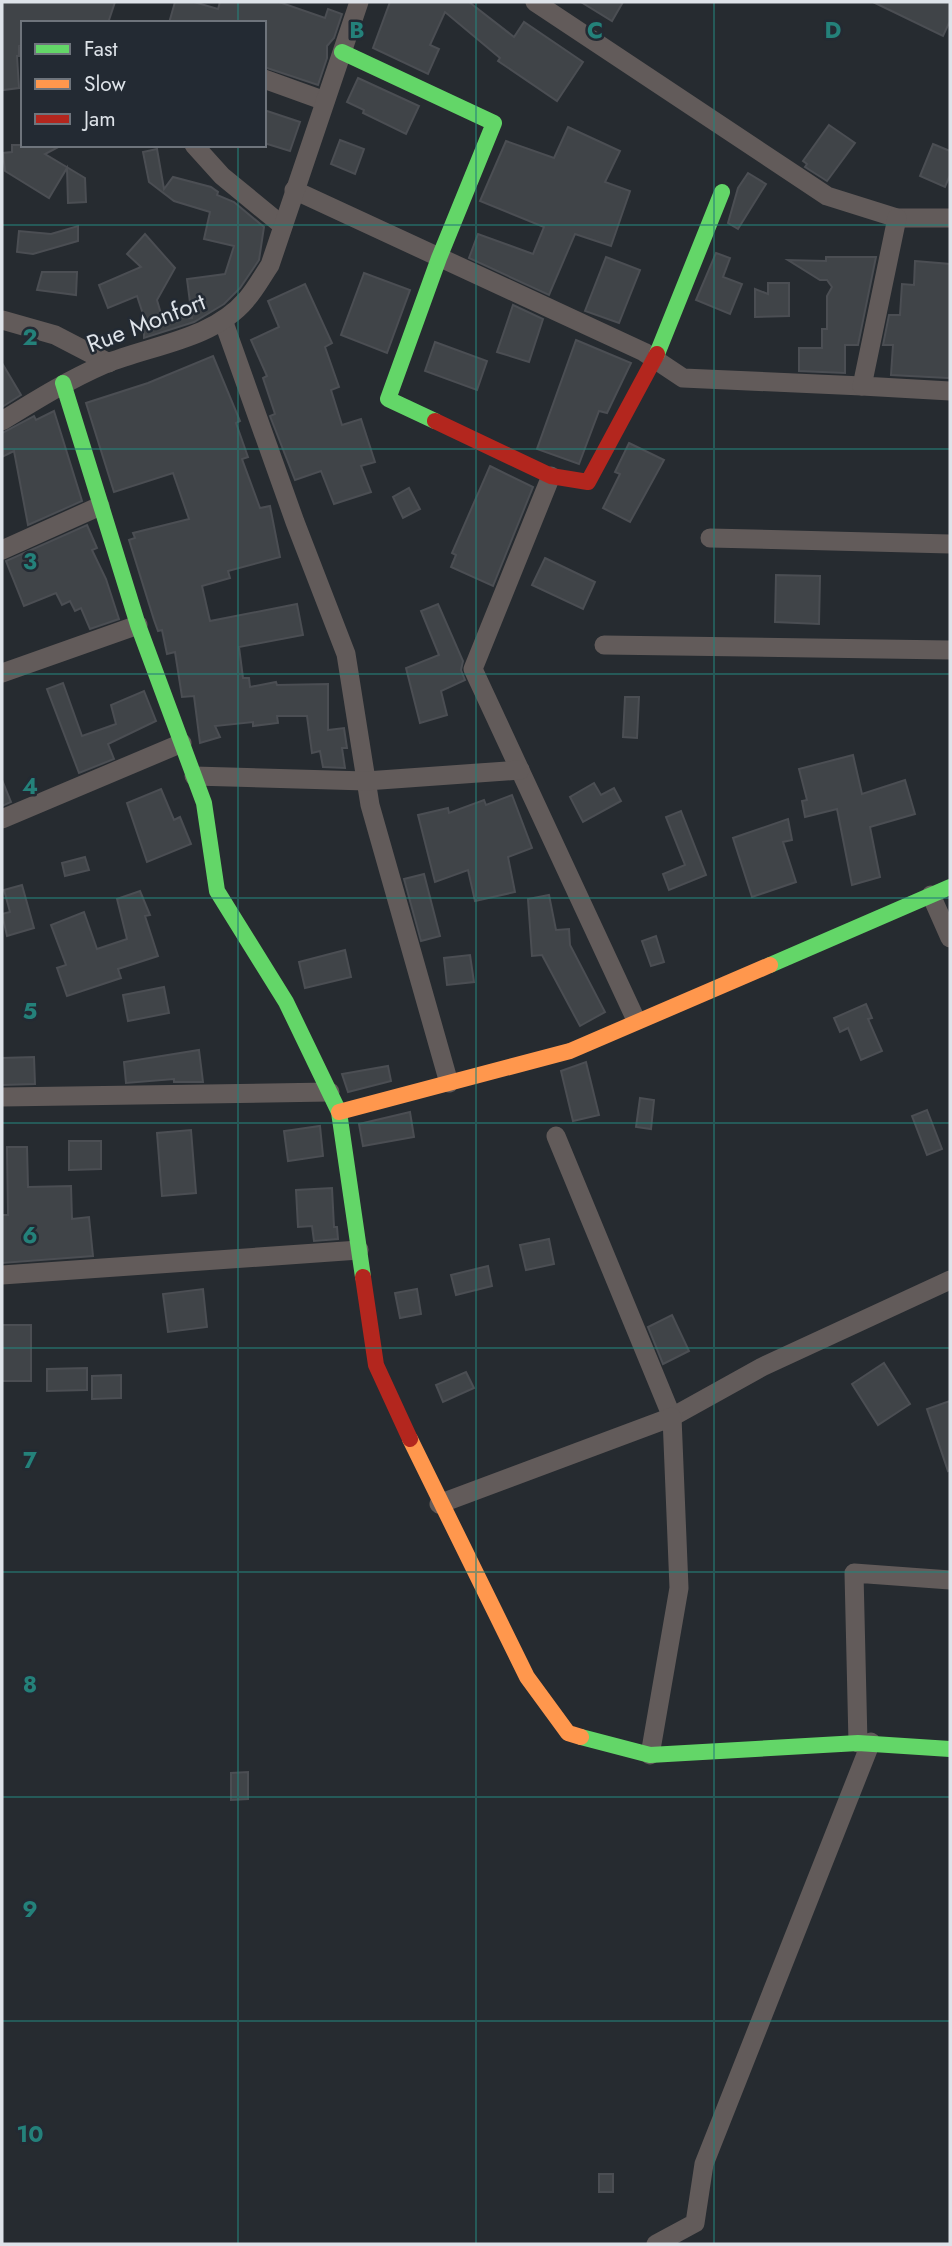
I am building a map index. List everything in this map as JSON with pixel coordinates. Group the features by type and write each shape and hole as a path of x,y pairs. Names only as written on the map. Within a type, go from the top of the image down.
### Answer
{"street":[{"name":"Rue Monfort","path":"2,421 63,383 109,363 191,335 223,320 245,301 270,265 359,2"},
{"path":"535,2 827,196 897,218 950,218"},
{"path":"342,52 494,123 439,258 388,398 551,476 588,482 655,359 722,192"},
{"path":"266,80 325,101"},
{"path":"196,147 222,176 283,226"},
{"path":"294,190 655,359 683,378 950,391"},
{"path":"862,386 897,218"},
{"path":"2,320 55,335 109,363"},
{"path":"223,320 295,522 346,654 366,781 396,902 449,1083"},
{"path":"63,383 138,625 204,803 217,891 286,1002 339,1112 376,1365 439,1504 527,1677 568,1733 650,1755 864,1743 950,1749"},
{"path":"551,476 473,669 636,1020"},
{"path":"2,550 100,506"},
{"path":"710,538 950,544"},
{"path":"2,673 138,625"},
{"path":"604,645 950,650"},
{"path":"2,819 182,743"},
{"path":"194,776 366,781 520,769"},
{"path":"339,1112 570,1051 636,1020 950,887"},
{"path":"931,895 950,938"},
{"path":"2,1097 330,1092"},
{"path":"556,1136 672,1417 679,1588 650,1755"},
{"path":"2,1275 359,1250"},
{"path":"439,1504 672,1417 762,1367 950,1280"},
{"path":"656,2244 695,2223 704,2164 864,1743 854,1573 950,1580"}],"building":[{"path":"2,2 115,2 109,21 21,21 21,46 17,56 19,88 3,90"},
{"path":"175,2 194,2 218,9 220,2 279,2 325,18 328,9 342,14 334,38 327,46 327,58 318,85 266,68 266,21 170,21"},
{"path":"390,2 469,2 514,37 524,22 583,62 557,101 498,61 500,58 445,12 430,45 439,49 428,74 373,48"},
{"path":"581,2 623,2 612,21"},
{"path":"873,2 950,2 950,21 943,36"},
{"path":"358,78 419,106 406,134 347,102"},
{"path":"266,111 300,122 290,151 266,144"},
{"path":"829,125 855,143 827,181 805,167 807,164 803,161"},
{"path":"568,127 620,151 605,182 630,191 611,246 575,234 549,295 469,258 478,234 533,254 544,227 480,201 506,141 554,158"},
{"path":"340,140 364,149 355,174 331,164"},
{"path":"933,144 950,151 950,175 945,187 920,176"},
{"path":"12,145 58,147 45,154 85,178 86,202 68,203 67,168 49,198 5,171 3,153 12,152"},
{"path":"157,149 164,189 173,177 211,187 218,192 217,195 234,202 264,227 259,260 240,288 224,304 194,322 144,338 144,317 137,296 108,308 99,285 141,267 127,254 145,234 175,268 157,300 162,317 192,318 187,279 225,274 234,246 204,239 210,212 174,201 149,182 143,152"},
{"path":"748,173 766,184 738,229 728,223 738,188"},
{"path":"78,226 78,241 33,254 17,252 19,231 51,234"},
{"path":"716,253 730,258 723,277 742,284 730,314 696,300"},
{"path":"606,257 640,270 619,323 585,311"},
{"path":"826,257 876,257 858,345 845,345 845,373 799,371 799,348 822,348 822,329 827,329 827,296 832,287 827,280 820,280 788,260 826,261"},
{"path":"915,261 950,264 948,378 891,375 893,345 883,345 889,315 900,315 902,284 914,285"},
{"path":"42,272 77,272 76,295 37,290"},
{"path":"364,273 410,290 387,353 341,335"},
{"path":"768,283 789,283 789,316 755,317 755,289 768,294"},
{"path":"305,284 332,343 325,347 339,387 331,390 342,425 361,419 375,462 361,466 371,492 334,504 321,471 295,480 270,416 275,414 263,378 267,376 251,340 279,327 268,301"},
{"path":"513,305 543,319 529,362 497,352"},
{"path":"576,340 631,363 607,413 599,411 579,464 537,449"},
{"path":"435,342 487,361 477,390 425,371"},
{"path":"213,356 240,421 236,423 248,457 242,459 260,508 270,506 280,557 228,571 230,578 202,586 210,621 297,604 303,635 239,647 243,678 249,678 250,687 276,682 277,685 328,684 328,730 344,728 347,748 342,748 345,768 323,767 320,751 312,753 307,716 277,716 278,723 253,726 253,722 215,726 220,737 200,743 194,696 182,697 175,652 167,654 162,630 158,631 154,620 129,540 135,538 133,533 189,519 173,473 114,492 86,403 148,383"},
{"path":"2,363 21,395 2,407"},
{"path":"54,411 82,501 28,525 14,451 2,457 2,433 34,416 36,420"},
{"path":"629,443 664,460 630,522 603,508 620,474 615,472"},
{"path":"490,466 533,487 493,586 451,567 456,555 452,553"},
{"path":"409,488 420,509 403,518 393,497"},
{"path":"87,525 97,548 92,550 106,579 119,619 90,629 81,608 75,611 70,601 62,605 56,593 24,606 6,561"},
{"path":"545,558 595,582 583,609 532,585"},
{"path":"776,575 820,576 819,624 775,622"},
{"path":"438,604 463,661 461,670 465,680 441,691 447,715 420,723 406,668 439,655 421,611"},
{"path":"63,683 82,736 116,724 111,705 144,691 156,721 108,744 114,759 79,773 47,689"},
{"path":"625,697 639,697 637,738 623,737"},
{"path":"853,755 862,794 905,780 915,814 870,827 880,877 852,885 837,809 805,817 802,801 807,800 799,769"},
{"path":"2,780 11,802 2,806"},
{"path":"594,783 601,795 614,788 621,801 583,822 570,797"},
{"path":"161,789 174,820 180,817 191,844 147,862 127,803"},
{"path":"512,795 532,848 508,857 515,892 475,901 468,870 435,882 418,815 448,808 449,813 484,800 486,805"},
{"path":"681,811 706,875 669,890 663,874 685,865 666,817"},
{"path":"788,819 792,840 783,842 796,882 752,897 733,838"},
{"path":"85,857 89,870 65,876 62,863"},
{"path":"424,874 440,936 421,941 404,879"},
{"path":"22,885 34,928 7,936 2,914 10,912 4,890"},
{"path":"140,891 150,915 145,916 158,956 118,969 121,978 67,996 57,968 66,965 51,925 84,912 97,949 127,939 117,899"},
{"path":"549,895 556,930 569,929 570,945 605,1012 580,1026 542,955 532,956 528,899"},
{"path":"656,936 664,962 651,966 642,941"},
{"path":"345,950 351,977 305,988 299,962"},
{"path":"470,955 474,982 447,985 444,958"},
{"path":"164,987 169,1013 128,1021 123,995"},
{"path":"866,1004 872,1018 868,1019 882,1051 861,1060 848,1028 840,1032 834,1018"},
{"path":"199,1050 203,1082 174,1082 174,1079 126,1083 124,1062"},
{"path":"34,1057 35,1084 2,1085 2,1058"},
{"path":"586,1062 599,1115 573,1121 561,1071"},
{"path":"388,1066 391,1081 348,1092 342,1074"},
{"path":"640,1098 654,1100 651,1129 636,1127"},
{"path":"927,1110 942,1149 927,1155 912,1116"},
{"path":"410,1112 414,1137 363,1146 359,1124"},
{"path":"320,1126 323,1156 288,1161 284,1131"},
{"path":"191,1130 196,1193 162,1196 157,1133"},
{"path":"69,1141 101,1141 101,1169 69,1170"},
{"path":"7,1147 27,1147 28,1187 71,1186 72,1219 89,1217 93,1256 2,1263 2,1215 8,1215"},
{"path":"332,1188 334,1227 337,1227 338,1239 314,1241 312,1226 298,1227 296,1190"},
{"path":"549,1239 554,1264 526,1270 520,1245"},
{"path":"488,1266 492,1286 456,1295 451,1275"},
{"path":"203,1289 207,1327 168,1332 163,1294"},
{"path":"417,1289 421,1314 400,1318 395,1293"},
{"path":"672,1315 689,1351 663,1364 648,1327"},
{"path":"2,1325 31,1325 31,1381 2,1381"},
{"path":"884,1363 910,1404 878,1425 852,1384"},
{"path":"87,1368 87,1390 47,1391 47,1369"},
{"path":"466,1372 474,1388 443,1402 436,1385"},
{"path":"121,1375 121,1398 92,1399 92,1376"},
{"path":"950,1401 950,1470 948,1471 927,1409"},
{"path":"248,1772 248,1799 231,1800 231,1773"},
{"path":"599,2174 613,2174 613,2192 599,2192"}],"traffic: fast":[{"path":"342,52 494,123 439,258 388,399 435,421"},
{"path":"657,354 722,192"},
{"path":"63,383 138,625 204,803 217,891 286,1002 339,1112 363,1277"},
{"path":"770,965 950,887"},
{"path":"581,1737 650,1755 858,1743 950,1749"}],"traffic: slow":[{"path":"339,1112 570,1051 770,965"},
{"path":"410,1439 527,1677 568,1733 581,1737"}],"traffic: jam":[{"path":"435,421 551,476 588,482 657,354"},
{"path":"363,1277 376,1365 410,1439"}]}
